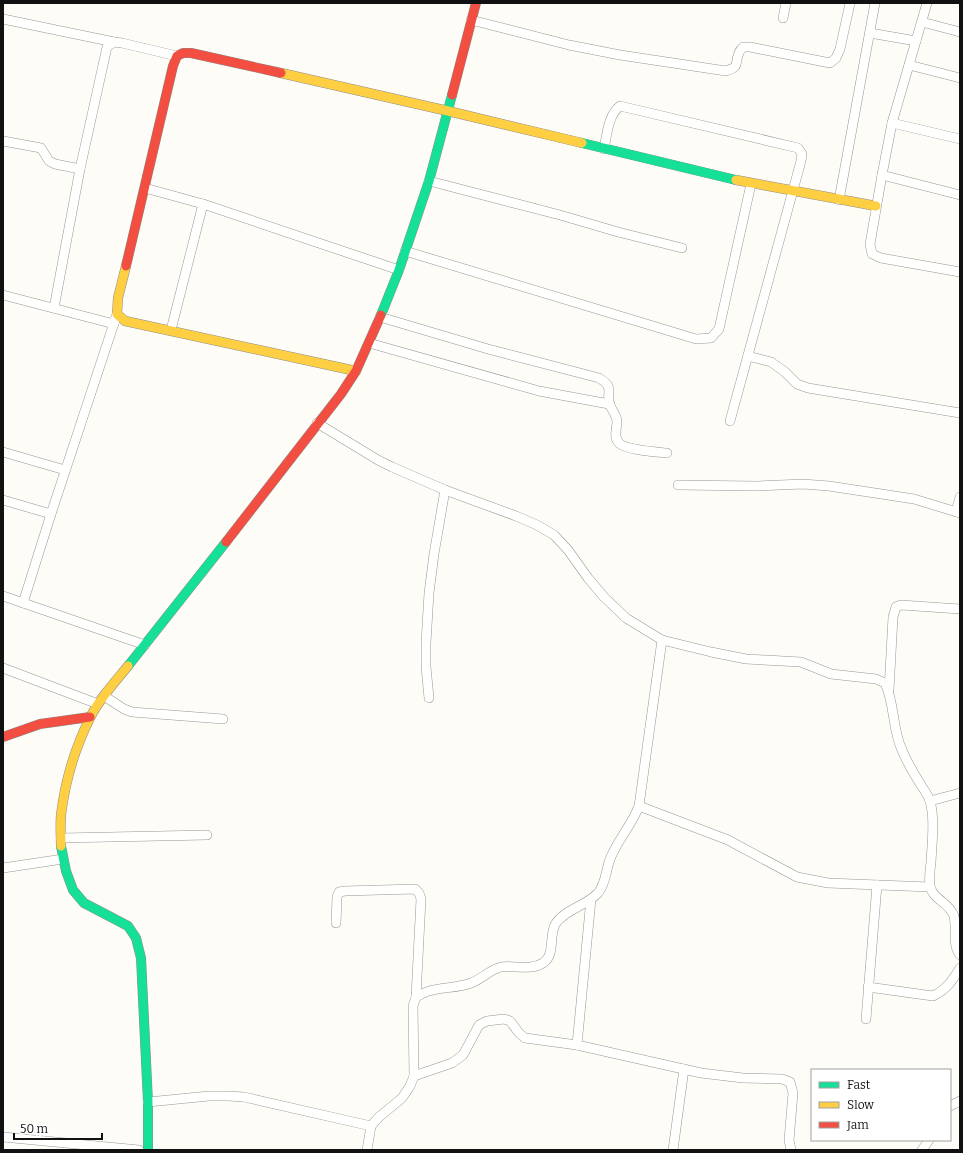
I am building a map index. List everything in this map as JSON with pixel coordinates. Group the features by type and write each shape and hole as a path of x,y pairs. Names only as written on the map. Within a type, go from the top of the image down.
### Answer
{"street":[{"path":"148,1150 148,1102 141,958 136,938 128,926 84,902 73,890 61,850 61,816 67,784 77,748 90,717 98,704 341,394 356,371 399,270 429,181 476,3"},
{"path":"783,18 786,3"},
{"path":"471,20 576,46 620,55 726,71 732,69 737,64 739,53 743,47 750,47 830,64 836,58 840,50 850,3"},
{"path":"839,200 875,3"},
{"path":"927,3 892,123 870,244 872,254 881,258 960,272"},
{"path":"3,19 177,56 183,53 192,52 678,165 751,184 876,206"},
{"path":"922,22 960,32"},
{"path":"870,33 916,41"},
{"path":"54,308 80,169 103,58 106,47 114,42"},
{"path":"23,603 117,314 118,298 173,66 177,56"},
{"path":"909,65 960,78"},
{"path":"604,149 611,119 615,110 620,106 798,148 802,154 793,192 730,421"},
{"path":"892,123 960,139"},
{"path":"3,141 41,148 49,161 54,164 80,169"},
{"path":"882,175 960,195"},
{"path":"429,181 560,214 618,232 682,248"},
{"path":"405,251 696,339 711,338 719,329 751,184"},
{"path":"145,188 203,204 399,270"},
{"path":"171,330 203,204"},
{"path":"3,296 114,324"},
{"path":"117,314 125,321 356,371"},
{"path":"380,317 488,349 600,378 606,382 609,390 609,404 615,413 617,422 616,434 618,442 626,447 667,453"},
{"path":"369,343 539,391 609,404"},
{"path":"748,356 771,362 785,372 797,384 808,388 960,413"},
{"path":"317,423 378,460 445,490 516,516 537,525 554,535 568,550 604,597 626,618 662,640 746,659 801,662 831,674 876,679 885,683 889,691"},
{"path":"3,452 65,470"},
{"path":"678,485 756,486 803,484 829,486 914,499 958,512 960,497"},
{"path":"429,698 426,667 426,643 429,594 445,490"},
{"path":"3,500 51,514"},
{"path":"3,596 145,645"},
{"path":"960,609 901,605 896,607 893,617 889,691 896,735 902,750 930,801 933,832 930,887 935,896 948,905 953,915 956,926 956,943 960,955"},
{"path":"416,997 429,991 472,983 493,970 502,967 534,966 543,963 548,956 551,947 552,933 556,923 565,915 591,899 599,892 617,845 631,825 639,806 662,640"},
{"path":"3,668 98,704"},
{"path":"104,696 124,709 132,712 223,719"},
{"path":"3,737 40,724 90,717"},
{"path":"930,801 960,793"},
{"path":"639,806 728,840 797,877 828,882 930,887"},
{"path":"61,838 207,835"},
{"path":"3,868 63,859"},
{"path":"866,1018 877,884"},
{"path":"336,923 337,897 339,892 344,890 409,888 415,889 419,893 421,899 416,997 413,1006 414,1076 410,1086 402,1098 379,1117 371,1126 367,1150"},
{"path":"577,1045 591,899"},
{"path":"868,987 933,996 942,992 949,985 960,968"},
{"path":"414,1076 452,1063 463,1054 479,1025 487,1021 504,1019 510,1021 518,1033 525,1038 577,1045 684,1070 721,1076 782,1079 790,1082 793,1093 789,1140 791,1150"},
{"path":"673,1150 684,1070"},
{"path":"148,1102 228,1096 244,1098 371,1126"},
{"path":"951,1106 960,1101"},
{"path":"3,1137 139,1150"},
{"path":"922,1150 928,1141"}],"traffic: fast":[{"path":"381,315 399,270 429,181 452,95"},
{"path":"582,143 736,180"},
{"path":"128,666 226,542"},
{"path":"61,846 66,871 73,890 84,903 128,926 136,938 141,958 148,1102 148,1150"}],"traffic: slow":[{"path":"281,73 582,143"},
{"path":"736,180 876,206"},
{"path":"126,266 118,298 117,314 125,321 356,371"},
{"path":"61,846 61,819 71,765 90,718 98,704 128,666"}],"traffic: jam":[{"path":"452,95 476,3"},
{"path":"126,266 173,66 177,56 183,53 191,53 281,73"},
{"path":"226,542 341,394 356,371 381,315"},
{"path":"3,737 40,724 90,717"}]}
